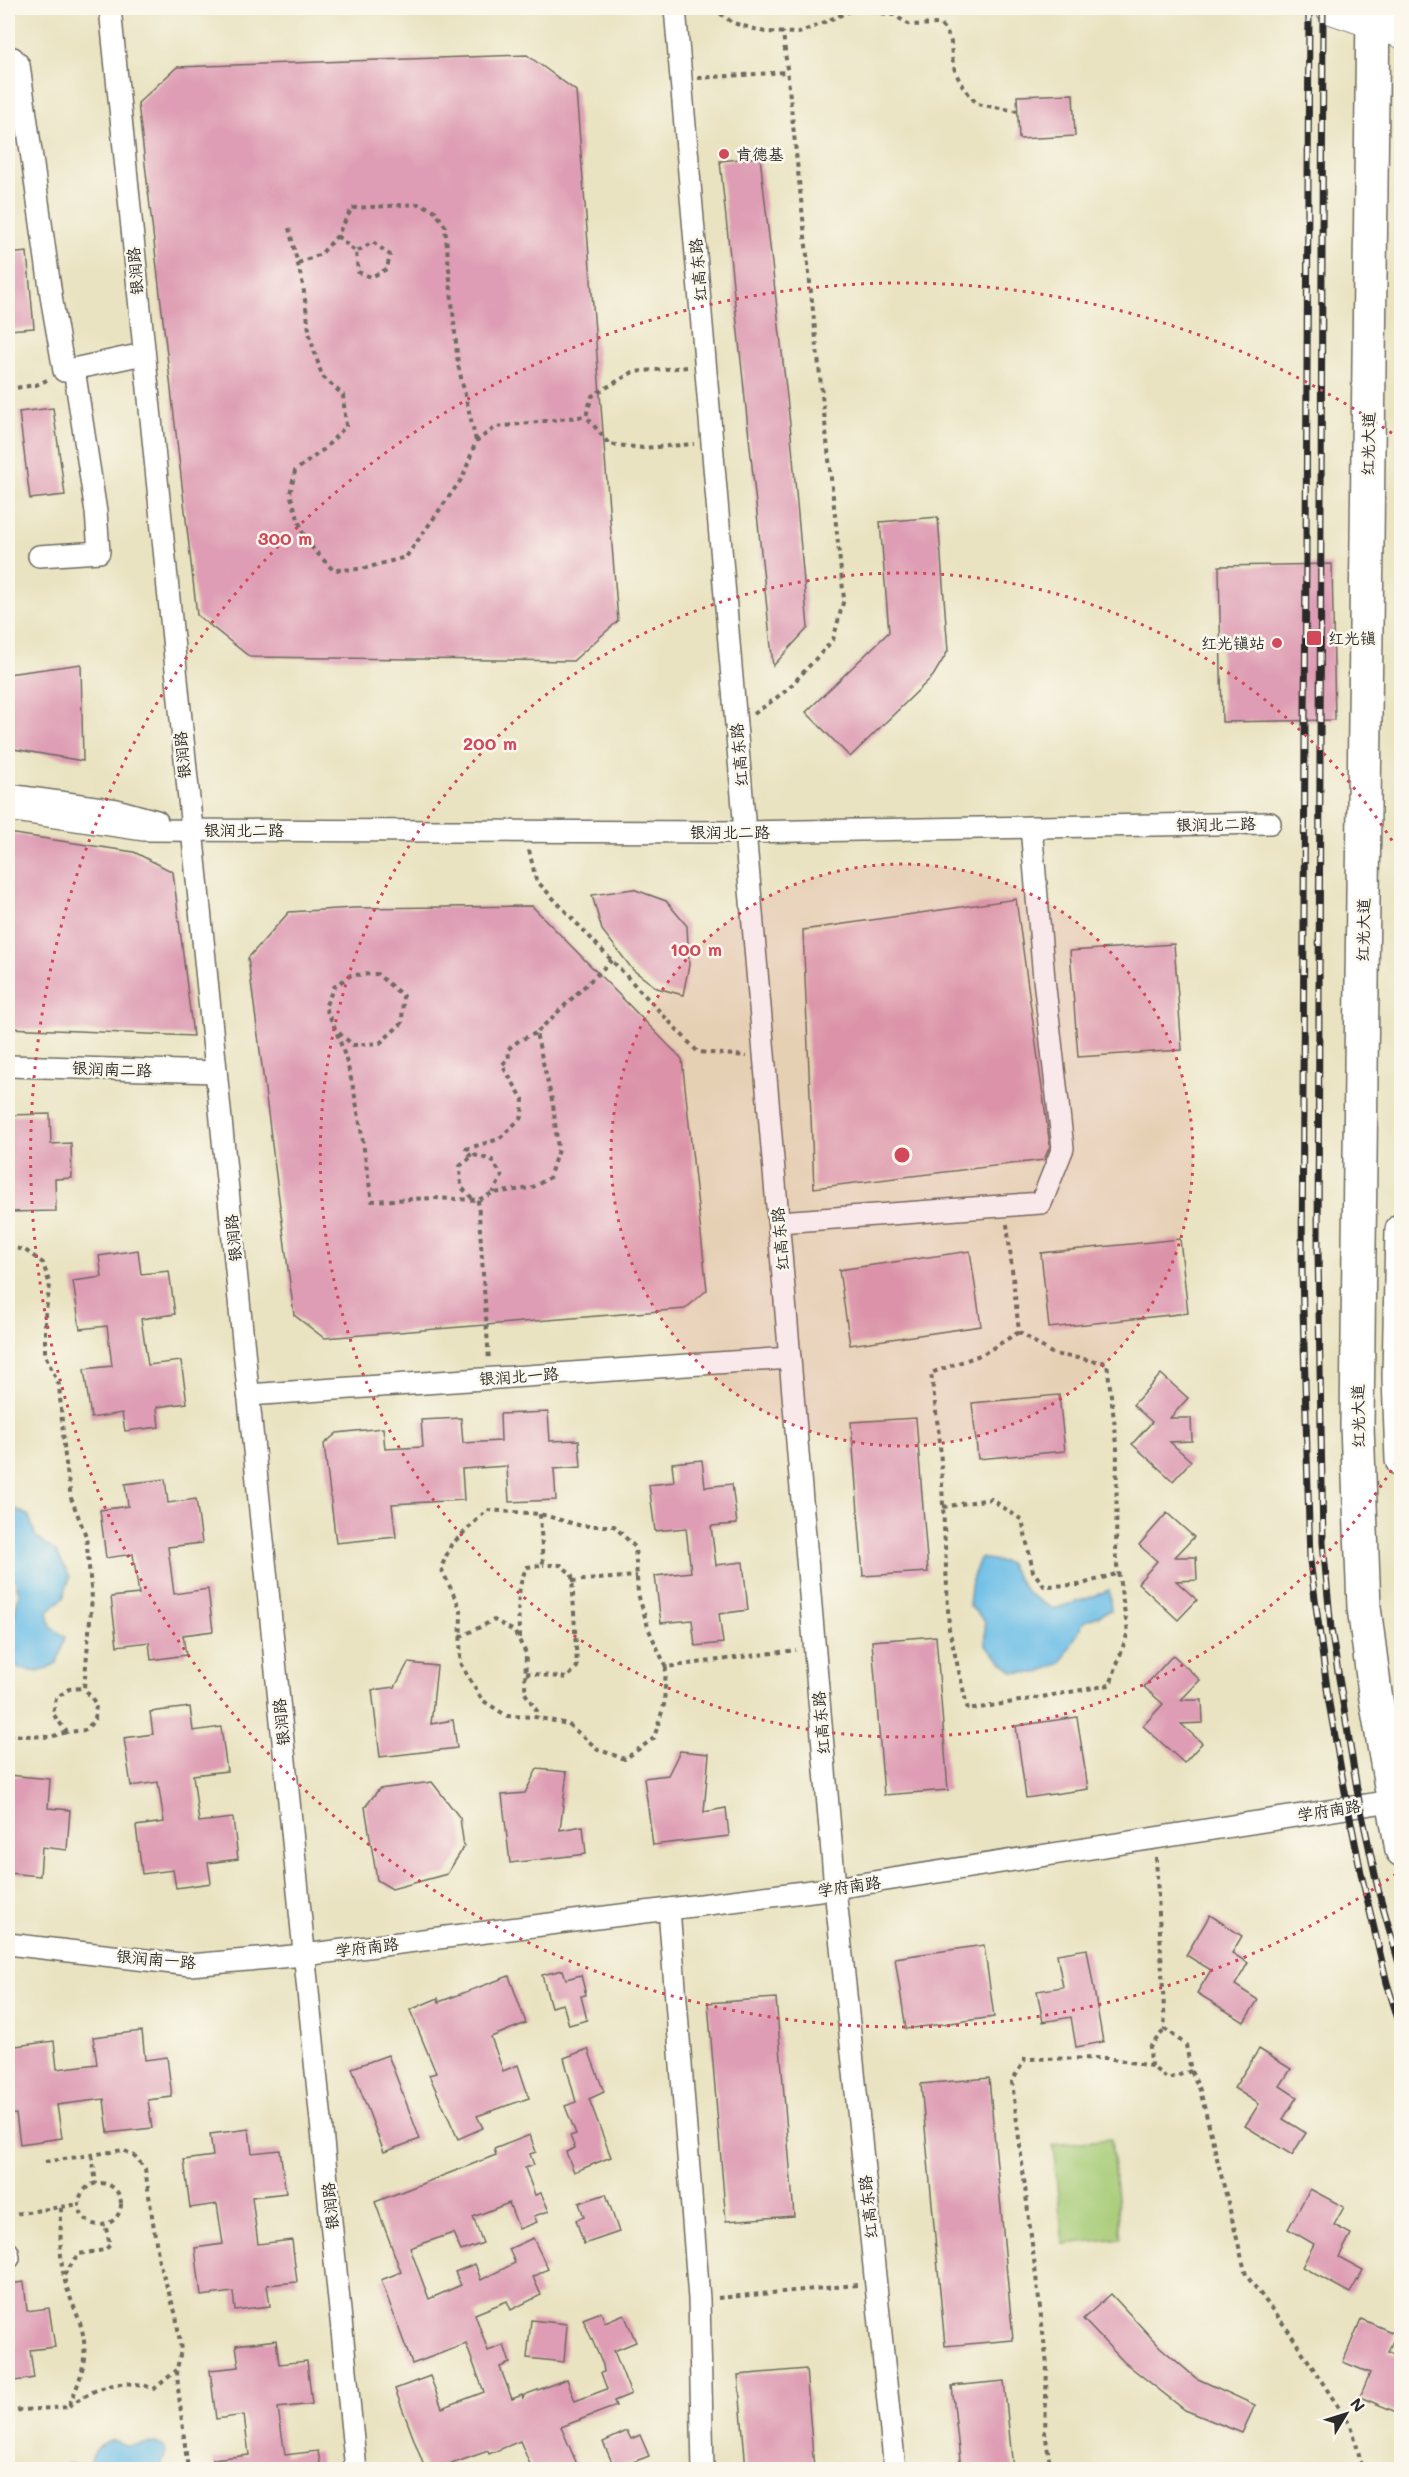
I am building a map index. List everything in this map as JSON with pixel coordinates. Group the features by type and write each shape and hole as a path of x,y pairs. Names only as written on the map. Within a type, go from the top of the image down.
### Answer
{"highway":[{"name":"红光大道","path":"1382,20 1357,1426 1364,1607 1391,1801 1401,1850"},
{"path":"1401,1230 1399,1377 1401,1460"}],"main road":[{"path":"1332,8 1382,20"}],"street":[{"name":"银润路","path":"110,8 189,830 216,1072 356,2469"},
{"name":"红高东路","path":"675,8 835,1888 894,2469"},
{"path":"8,58 13,58 19,65 52,302 69,370 96,512 99,552 39,556"},
{"path":"69,370 143,354"},
{"path":"8,795 117,810 189,830"},
{"path":"8,810 144,830 189,830"},
{"name":"银润北二路","path":"189,830 746,832 1270,823"},
{"path":"779,1222 1041,1203 1063,1148 1044,979 1031,827"},
{"name":"银润南二路","path":"8,1066 216,1072"},
{"name":"银润北一路","path":"248,1395 790,1358"},
{"name":"学府南路","path":"304,1954 835,1888 1391,1801"},
{"path":"669,1909 699,2300 703,2469"},
{"name":"银润南一路","path":"8,1944 190,1965 304,1954"}],"path":[{"path":"713,8 733,23 765,32 799,33 855,9 894,15 910,26 940,24 952,39 953,64 963,86 977,104 1017,111"},
{"path":"736,726 787,690 833,640 843,599 783,32"},
{"path":"681,80 787,72"},
{"path":"290,228 310,337 322,376 343,395 345,426 323,450 295,471 290,494 305,540 333,570 362,569 406,557 463,477 476,441 458,365 445,226 435,211 422,204 352,208 337,236 321,254 298,263"},
{"path":"337,236 356,252 358,272 371,277 387,268 390,255 373,242 356,252"},
{"path":"586,416 592,396 633,372 706,365"},
{"path":"8,389 36,385 69,370"},
{"path":"476,441 496,427 586,416"},
{"path":"586,416 609,444 643,448 712,442"},
{"path":"8,456 10,462 8,472"},
{"path":"525,832 536,880 698,1052 765,1058"},
{"path":"471,1157 466,1149 500,1139 522,1117 523,1099 502,1065 509,1058 508,1049 520,1040 536,1033 612,960"},
{"path":"339,1033 353,1045 380,1043 402,1023 403,996 377,974 351,975 334,987 325,1007 339,1033 348,1065 372,1201 472,1198 478,1200 493,1193 531,1188 549,1178 558,1150 553,1104 536,1033"},
{"path":"472,1198 461,1187 460,1166 474,1155 492,1160 502,1176 493,1193"},
{"path":"478,1200 490,1378"},
{"path":"1004,1206 1019,1332"},
{"path":"8,1247 25,1250 44,1263 50,1285 45,1316 45,1355 59,1385 65,1457 72,1498 86,1536 92,1598 84,1688 96,1704 96,1719 86,1730 50,1737 8,1735"},
{"path":"1019,1332 1053,1354 1107,1363 1117,1444 1116,1559 1128,1632 1110,1685 968,1710 950,1629 940,1443 931,1373 983,1354 1019,1332"},
{"path":"943,1507 991,1499 1022,1520 1033,1571 1044,1586 1079,1586 1119,1574"},
{"path":"487,1510 540,1514 582,1526 614,1526 635,1547 641,1603 666,1667 664,1705 654,1738 626,1759 599,1750 568,1724 538,1717 507,1716 482,1700 460,1663 461,1610 441,1568 451,1545 487,1510"},
{"path":"540,1514 543,1565"},
{"path":"519,1641 518,1599 520,1581 527,1567 561,1565 572,1575 577,1667 567,1678 526,1673"},
{"path":"572,1581 637,1576"},
{"path":"460,1637 494,1620 514,1631 526,1653 525,1694 537,1711 538,1717"},
{"path":"666,1667 815,1647"},
{"path":"67,1732 53,1714 56,1698 69,1689 84,1688"},
{"path":"1151,2066 1150,2047 1166,2029 1155,1838"},
{"path":"1166,2029 1186,2045 1191,2071 1200,2090 1246,2275 1290,2333 1352,2428 1363,2469"},
{"path":"1051,2469 1045,2432 1047,2365 1012,2082 1025,2059 1107,2058 1151,2066 1168,2079 1191,2071"},
{"path":"45,2162 123,2150 135,2156 146,2169 159,2262 176,2315 181,2350 177,2369 188,2469"},
{"path":"92,2155 96,2184"},
{"path":"103,2183 115,2189 121,2202 118,2215 105,2224 93,2224 82,2215 80,2204 85,2190 96,2184 103,2183"},
{"path":"8,2215 80,2204"},
{"path":"61,2207 63,2275 68,2296 82,2330 85,2361 76,2392 68,2407"},
{"path":"63,2275 79,2254 105,2250 110,2245 105,2224"},
{"path":"699,2300 876,2284"},
{"path":"8,2411 68,2407 91,2392 111,2385 132,2384 154,2389 177,2369"}],"green space":[{"path":"1111,2139 1121,2238 1063,2244 1053,2145"}],"water":[{"path":"10,1506 29,1516 36,1537 56,1552 70,1577 63,1598 48,1612 51,1627 65,1637 57,1663 39,1672 19,1669 8,1654 8,1635 19,1592 13,1575 13,1535 8,1532 8,1508"},
{"path":"980,1558 1008,1563 1028,1594 1053,1609 1109,1590 1111,1610 1084,1622 1061,1663 1037,1673 1013,1672 986,1646 985,1621 969,1605 972,1580"},
{"path":"113,2440 127,2446 156,2443 164,2447 165,2457 159,2469 62,2469 67,2464 90,2465 97,2449"}],"building":[{"path":"527,55 576,91 618,621 573,661 250,657 197,615 138,103 177,67"},
{"path":"1073,94 1075,136 1019,139 1017,96"},
{"path":"760,157 790,424 808,628 773,666 720,161"},
{"path":"27,252 34,328 8,330 8,254"},
{"path":"53,408 65,495 30,499 19,412"},
{"path":"938,517 948,651 933,676 850,757 806,712 889,632 880,522"},
{"name":"红光镇站","path":"1332,564 1335,720 1222,722 1219,566"},
{"path":"81,664 83,761 8,748 8,674"},
{"path":"8,833 134,852 173,872 193,1036 8,1028"},
{"path":"633,889 666,901 687,926 689,965 683,995 657,988 633,970 602,930 592,895"},
{"path":"1016,899 1050,1146 1044,1160 814,1188 803,930"},
{"path":"532,906 682,1059 707,1290 685,1309 324,1338 294,1315 248,958 289,912 353,908"},
{"path":"1174,944 1182,1050 1078,1057 1070,951"},
{"path":"50,1114 51,1144 71,1143 72,1178 55,1179 56,1211 8,1212 8,1115"},
{"path":"1180,1239 1188,1313 1049,1328 1041,1253"},
{"path":"138,1250 141,1274 169,1271 175,1314 141,1319 148,1365 181,1361 187,1403 157,1407 159,1427 125,1431 122,1413 91,1418 84,1369 112,1366 107,1326 80,1329 73,1281 102,1277 99,1256"},
{"path":"970,1251 981,1326 850,1345 839,1270"},
{"path":"1161,1374 1188,1398 1170,1418 1191,1418 1192,1441 1170,1442 1191,1461 1173,1481 1132,1444 1152,1422 1133,1405"},
{"path":"1059,1395 1065,1451 978,1459 972,1403"},
{"path":"548,1412 550,1441 579,1440 581,1467 554,1469 556,1500 509,1502 507,1466 462,1469 464,1500 392,1504 396,1537 336,1543 324,1444 337,1433 383,1428 385,1449 423,1447 421,1420 461,1418 463,1443 501,1441 500,1414"},
{"path":"916,1418 928,1572 863,1576 851,1422"},
{"path":"702,1460 705,1487 732,1484 737,1524 711,1526 716,1565 743,1562 748,1610 719,1614 723,1643 695,1646 692,1620 661,1623 655,1576 691,1572 686,1528 655,1531 649,1485 674,1482 672,1463"},
{"path":"165,1479 168,1503 196,1499 202,1543 168,1547 174,1594 208,1589 213,1631 183,1635 186,1655 151,1660 149,1642 117,1646 111,1597 139,1594 133,1554 106,1558 100,1510 128,1506 125,1484"},
{"path":"1167,1513 1194,1537 1175,1557 1196,1557 1197,1580 1176,1581 1197,1600 1178,1620 1138,1583 1157,1561 1139,1545"},
{"path":"936,1636 948,1790 884,1795 872,1641"},
{"path":"1173,1655 1200,1680 1181,1700 1202,1700 1203,1723 1181,1724 1202,1743 1184,1763 1143,1726 1163,1704 1144,1687"},
{"path":"408,1663 437,1666 431,1724 453,1720 457,1748 380,1757 372,1690 395,1687"},
{"path":"190,1707 193,1731 221,1727 227,1771 193,1775 199,1822 233,1818 238,1859 208,1863 211,1883 176,1888 173,1870 142,1874 136,1826 164,1822 158,1782 131,1786 124,1738 153,1734 150,1712"},
{"path":"1077,1717 1088,1789 1026,1798 1016,1726"},
{"path":"680,1751 709,1754 704,1812 726,1808 729,1836 653,1845 644,1778 668,1775"},
{"path":"537,1769 567,1772 560,1830 583,1826 586,1854 510,1863 502,1795 525,1793"},
{"path":"8,1775 50,1779 48,1808 70,1810 67,1850 42,1847 40,1876 8,1873"},
{"path":"432,1782 460,1818 464,1847 447,1874 392,1889 377,1880 365,1807 379,1789"},
{"path":"1210,1915 1242,1936 1232,1953 1248,1963 1235,1985 1258,2000 1244,2022 1197,1993 1211,1970 1186,1955"},
{"path":"984,1945 994,2017 906,2029 895,1958"},
{"path":"1087,1949 1103,2042 1076,2047 1071,2017 1043,2022 1037,1991 1063,1987 1057,1954"},
{"path":"563,1970 566,1979 581,1975 586,1995 581,1996 587,2020 569,2025 563,2004 551,2007 542,1975"},
{"path":"509,1976 526,2023 491,2037 503,2071 518,2065 529,2098 477,2116 483,2128 458,2139 429,2075 436,2073 410,2010 438,1998 439,2002"},
{"path":"776,1998 794,2216 726,2221 708,2003"},
{"path":"142,2031 145,2060 167,2057 172,2097 148,2100 152,2128 108,2133 104,2099 57,2105 62,2138 20,2144 16,2114 8,2115 8,2079 10,2079 8,2047 54,2041 57,2069 97,2064 93,2037"},
{"path":"588,2049 604,2092 589,2099 611,2157 574,2172 566,2152 575,2148 570,2136 576,2134 565,2106 576,2102 564,2058"},
{"path":"1259,2049 1291,2069 1280,2086 1297,2097 1283,2119 1306,2133 1292,2155 1245,2126 1259,2104 1234,2088"},
{"path":"388,2055 420,2139 384,2152 352,2068"},
{"path":"989,2078 1013,2340 945,2346 921,2084"},
{"path":"249,2129 252,2153 280,2150 286,2193 252,2197 258,2244 292,2240 297,2282 267,2285 270,2306 235,2310 233,2292 201,2296 195,2248 223,2244 217,2204 190,2208 184,2160 213,2156 210,2134"},
{"path":"530,2135 536,2152 530,2154 534,2165 525,2168 535,2195 541,2193 549,2211 534,2216 537,2222 519,2229 509,2203 473,2217 483,2243 461,2251 453,2233 410,2248 429,2299 461,2285 455,2272 475,2264 481,2280 515,2263 509,2249 533,2238 548,2269 533,2277 541,2295 511,2310 507,2301 475,2314 488,2351 504,2345 510,2363 500,2367 512,2399 522,2395 523,2399 524,2395 567,2379 575,2401 607,2389 601,2373 604,2372 603,2365 583,2319 601,2312 605,2322 624,2314 636,2342 614,2351 631,2394 614,2401 616,2406 561,2427 579,2469 532,2469 520,2441 489,2454 488,2451 437,2469 425,2469 395,2389 430,2376 442,2408 484,2392 466,2344 412,2364 381,2280 401,2272 375,2202 496,2155 494,2149"},
{"path":"1310,2189 1344,2207 1334,2225 1351,2234 1339,2257 1363,2270 1350,2293 1302,2267 1314,2244 1288,2229"},
{"path":"606,2194 619,2232 584,2244 576,2220 584,2217 579,2203"},
{"path":"24,2282 27,2311 49,2308 55,2347 30,2350 34,2378 8,2382 8,2284"},
{"path":"1111,2294 1160,2347 1196,2378 1255,2405 1242,2433 1185,2410 1124,2362 1083,2319"},
{"path":"1361,2319 1396,2334 1388,2352 1401,2357 1401,2371 1396,2384 1401,2386 1401,2414 1360,2397 1370,2373 1343,2362"},
{"path":"531,2320 567,2324 564,2362 527,2358"},
{"path":"276,2340 279,2364 307,2361 312,2404 278,2408 285,2455 318,2451 321,2469 214,2469 213,2459 249,2455 244,2415 216,2419 210,2370 239,2367 236,2345"},
{"path":"806,2369 814,2469 746,2469 738,2375"},
{"path":"1004,2381 1013,2469 961,2469 952,2386"},
{"path":"627,2431 631,2439 640,2435 649,2456 615,2469 603,2442"}],"railway":[{"path":"1309,8 1302,1272 1310,1561 1329,1703 1345,1792 1362,1878 1387,1983 1402,2032"},
{"path":"1323,8 1318,1251 1323,1543 1331,1629 1359,1801 1379,1893 1402,1974"}],"place":[{"name":"肯德基","path":"724,154"},
{"name":"红光镇","path":"1314,638"},
{"name":"红光镇站","path":"1277,643"}]}
